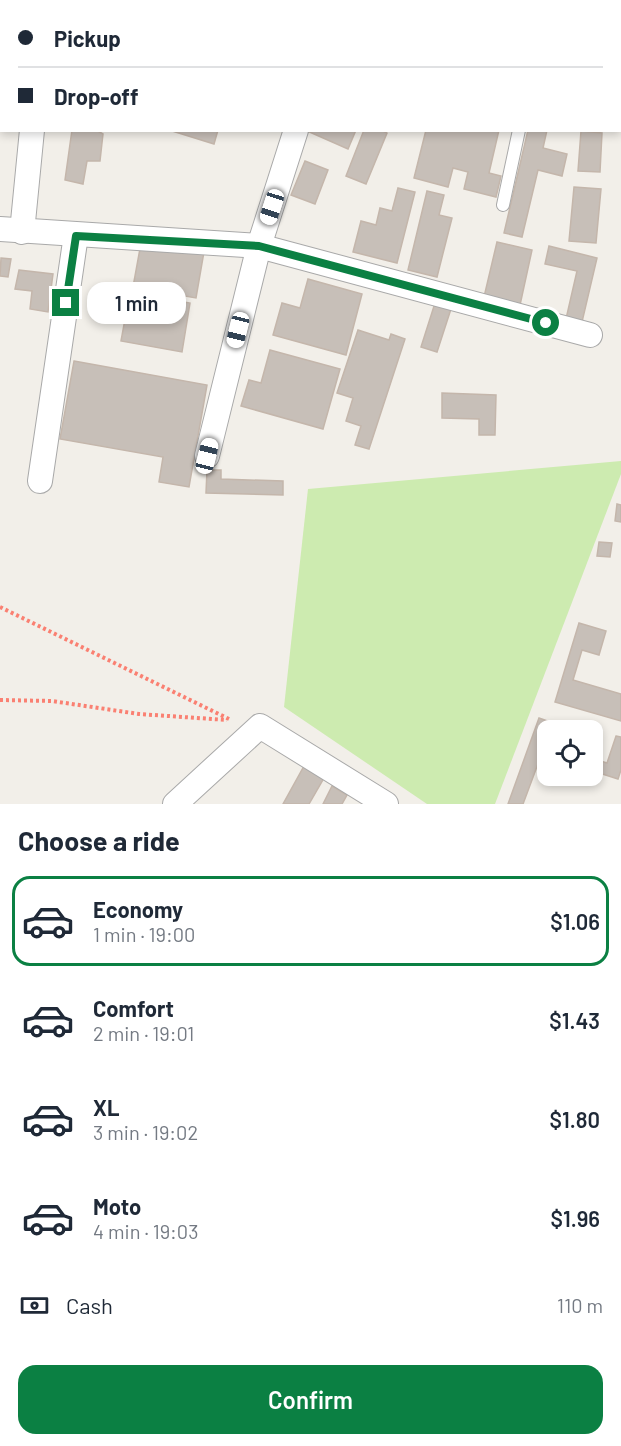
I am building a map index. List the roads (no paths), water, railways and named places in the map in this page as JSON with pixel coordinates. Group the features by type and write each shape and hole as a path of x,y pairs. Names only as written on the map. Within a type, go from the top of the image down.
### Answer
{"street":[{"path":"32,132 11,230 76,236 259,246 590,335"},
{"path":"207,456 259,246 295,132"},
{"path":"40,481 76,236"},
{"path":"175,804 260,726 386,804"}],"lane":[{"path":"502,205 519,132"}]}
